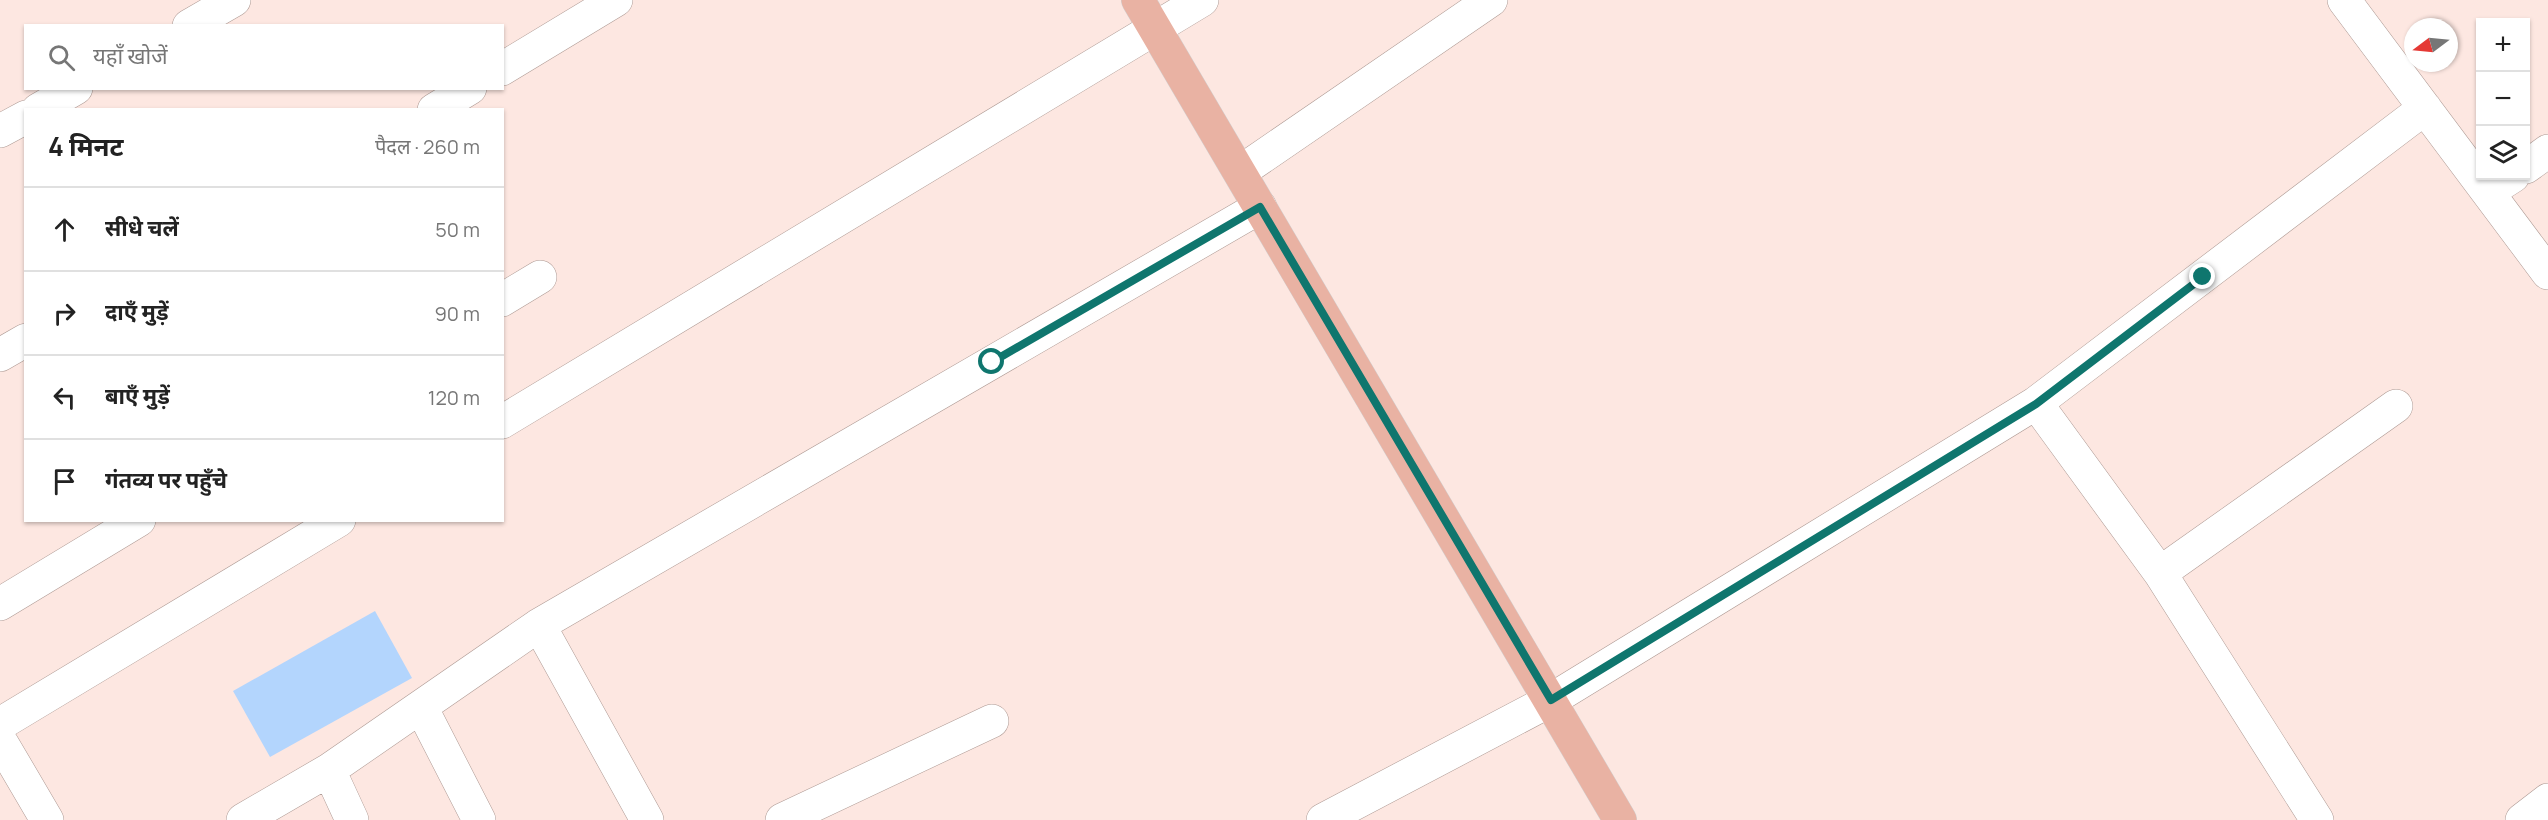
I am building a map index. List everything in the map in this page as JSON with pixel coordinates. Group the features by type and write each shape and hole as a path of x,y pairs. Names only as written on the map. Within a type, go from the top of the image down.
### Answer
{"main road":[{"path":"1138,0 1620,820"}],"street":[{"path":"192,24 234,0"},
{"path":"504,68 616,0"},
{"path":"504,421 1156,30 1202,0"},
{"path":"1240,172 1491,0"},
{"path":"2344,0 2425,108 2500,184 2548,273"},
{"path":"41,108 73,90"},
{"path":"437,108 467,90"},
{"path":"1323,820 1551,700 2036,404 2425,108"},
{"path":"0,131 24,118"},
{"path":"2530,164 2548,151"},
{"path":"243,820 329,770 538,625 1260,207"},
{"path":"504,299 540,277"},
{"path":"0,355 24,341"},
{"path":"2036,404 2160,573 2317,820"},
{"path":"2160,573 2396,406"},
{"path":"0,604 136,522"},
{"path":"0,724 336,522"},
{"path":"538,625 647,820"},
{"path":"421,707 479,820"},
{"path":"782,820 992,721"},
{"path":"0,741 47,820"},
{"path":"329,770 352,820"},
{"path":"2522,820 2548,800"}],"building":[{"path":"375,611 412,678 270,757 233,691"}],"route":[{"path":"992,362 1260,207 1551,700 2036,404 2203,277"}]}
